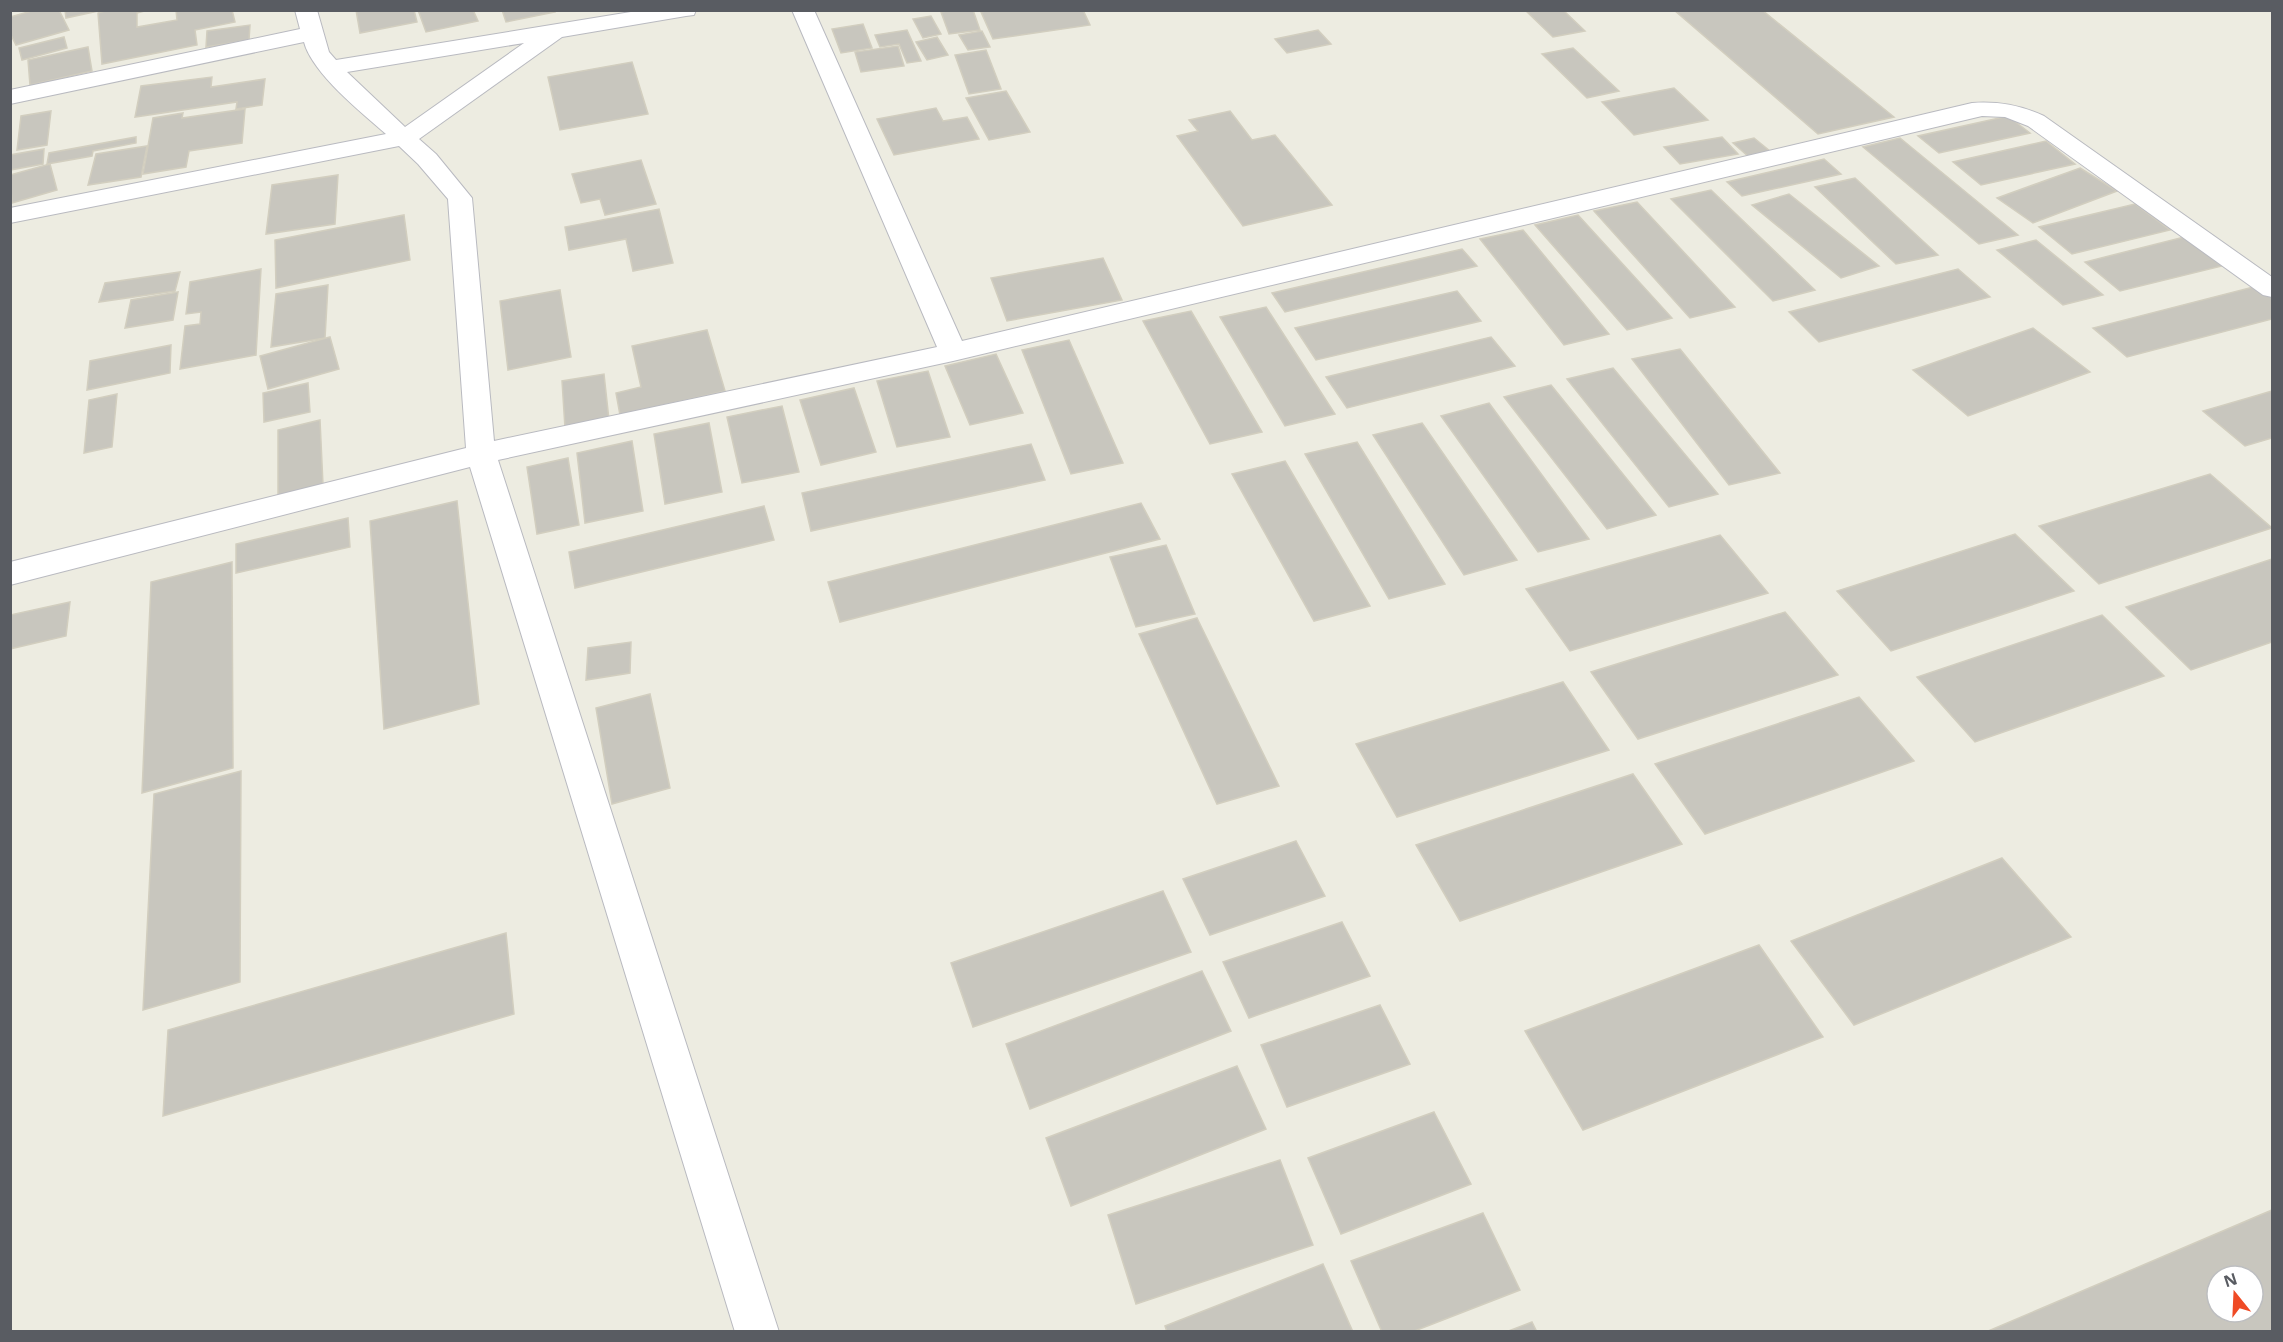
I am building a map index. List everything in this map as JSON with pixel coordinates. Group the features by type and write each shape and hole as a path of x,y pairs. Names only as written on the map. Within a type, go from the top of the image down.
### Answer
{"street":[{"path":"331,68 686,10"},
{"path":"803,10 953,352"},
{"path":"10,97 310,22 318,54 356,95 427,159 460,198 481,454 757,1332"},
{"path":"10,216 404,138 556,31"},
{"path":"10,574 481,454 953,352 1948,116 1996,107 2016,111 2036,121 2272,289"}],"building":[{"path":"35,10 59,10 69,30 16,45 10,33 10,17"},
{"path":"65,10 99,10 99,11 66,18"},
{"path":"108,10 148,10 137,13 137,27 177,20 176,10 232,10 235,22 195,30 197,45 102,64 98,13"},
{"path":"356,10 414,10 417,22 360,33"},
{"path":"418,10 473,10 478,21 426,32"},
{"path":"502,10 554,10 555,12 506,22"},
{"path":"973,10 980,30 949,34 941,12"},
{"path":"991,10 1083,10 1090,25 993,39 981,12"},
{"path":"1563,10 1585,31 1553,37 1526,11"},
{"path":"1674,10 1762,10 1894,117 1818,134"},
{"path":"931,16 941,34 923,38 913,19"},
{"path":"863,24 872,48 841,53 832,29"},
{"path":"250,25 249,40 206,47 207,31"},
{"path":"907,30 921,61 907,63 899,44 880,47 875,35"},
{"path":"1318,30 1331,44 1287,53 1275,39"},
{"path":"982,31 990,47 968,50 959,35"},
{"path":"64,37 67,48 22,60 19,48"},
{"path":"937,37 948,55 927,60 916,42"},
{"path":"898,46 904,66 861,72 855,52"},
{"path":"88,47 92,71 30,85 28,60"},
{"path":"1573,48 1619,91 1587,98 1542,54"},
{"path":"986,50 1001,89 969,94 955,55"},
{"path":"632,62 648,114 560,130 548,77"},
{"path":"212,77 211,87 265,79 262,105 236,109 237,102 135,117 141,86"},
{"path":"1674,88 1708,120 1634,135 1602,102"},
{"path":"1006,91 1030,132 989,140 966,98"},
{"path":"936,108 943,121 967,117 979,139 894,155 877,119"},
{"path":"245,109 242,143 189,151 186,167 143,174 153,118 183,113 182,118"},
{"path":"51,111 47,145 17,150 21,116"},
{"path":"1230,111 1252,140 1275,135 1332,205 1243,226 1177,136 1198,131 1189,120"},
{"path":"2008,116 2030,133 1939,153 1918,136"},
{"path":"136,137 136,143 93,151 92,156 47,164 49,153"},
{"path":"1722,137 1738,154 1680,164 1664,147"},
{"path":"1754,138 1771,152 1750,158 1733,143"},
{"path":"1900,138 2018,235 1979,244 1863,147"},
{"path":"2046,141 2075,164 1981,185 1953,162"},
{"path":"147,146 141,177 88,185 96,154"},
{"path":"44,149 43,164 10,170 10,155"},
{"path":"1824,159 1841,174 1742,196 1727,182"},
{"path":"641,160 656,204 605,215 600,199 581,203 572,174"},
{"path":"50,164 57,190 12,203 10,175"},
{"path":"2080,168 2117,191 2033,223 1997,198"},
{"path":"338,175 335,224 266,234 272,185"},
{"path":"1855,178 1938,255 1896,264 1815,187"},
{"path":"1711,190 1815,290 1773,301 1671,199"},
{"path":"1789,194 1879,266 1841,278 1752,205"},
{"path":"1637,202 1735,307 1690,318 1594,211"},
{"path":"2135,204 2170,230 2072,254 2039,227"},
{"path":"659,209 673,263 633,271 626,239 569,250 565,227"},
{"path":"404,215 410,260 276,288 275,240"},
{"path":"1578,215 1672,318 1627,330 1535,225"},
{"path":"1523,230 1609,334 1564,345 1480,239"},
{"path":"2184,237 2222,266 2120,291 2085,262"},
{"path":"2036,240 2103,295 2063,305 1997,250"},
{"path":"1462,249 1477,266 1285,312 1272,293"},
{"path":"1103,258 1122,300 1007,321 991,278"},
{"path":"261,269 256,355 180,369 185,326 200,324 201,312 186,314 190,282"},
{"path":"1958,269 1990,297 1819,342 1789,312"},
{"path":"180,272 175,291 99,302 105,283"},
{"path":"328,285 325,338 271,347 276,294"},
{"path":"2257,286 2272,298 2272,319 2127,357 2093,328"},
{"path":"560,290 571,357 508,370 500,301"},
{"path":"1457,291 1481,321 1316,360 1295,328"},
{"path":"178,292 173,320 125,328 131,300"},
{"path":"1266,307 1335,414 1285,426 1220,317"},
{"path":"1191,311 1262,432 1210,444 1143,321"},
{"path":"2033,328 2090,372 1968,416 1913,370"},
{"path":"707,330 725,391 620,415 616,393 641,387 632,346"},
{"path":"330,337 339,369 268,389 260,356"},
{"path":"1491,337 1515,366 1347,408 1326,377"},
{"path":"1069,340 1123,463 1071,474 1022,350"},
{"path":"171,345 170,373 87,390 90,361"},
{"path":"1680,349 1780,473 1729,485 1632,359"},
{"path":"996,354 1023,413 970,425 945,366"},
{"path":"1613,368 1718,494 1669,507 1567,379"},
{"path":"928,371 950,437 897,447 877,381"},
{"path":"604,374 609,420 565,428 562,381"},
{"path":"308,383 310,412 264,422 263,393"},
{"path":"1551,385 1656,515 1607,529 1504,397"},
{"path":"854,388 876,452 821,465 800,400"},
{"path":"2272,391 2272,438 2245,446 2203,411"},
{"path":"117,394 112,447 84,453 89,400"},
{"path":"1489,403 1589,539 1538,552 1441,416"},
{"path":"782,406 799,472 742,483 727,417"},
{"path":"320,420 323,485 278,495 278,430"},
{"path":"709,423 722,492 665,504 654,434"},
{"path":"1422,423 1517,560 1464,575 1373,435"},
{"path":"632,441 643,511 585,523 577,453"},
{"path":"1357,442 1445,584 1389,599 1305,454"},
{"path":"1031,444 1045,480 811,531 802,493"},
{"path":"568,458 579,525 537,534 527,467"},
{"path":"1285,461 1370,606 1314,621 1232,474"},
{"path":"2210,474 2272,528 2099,584 2039,526"},
{"path":"457,501 479,704 384,729 370,521"},
{"path":"1141,503 1160,539 840,622 828,582"},
{"path":"764,506 774,540 575,588 569,552"},
{"path":"348,518 350,547 236,573 236,544"},
{"path":"2015,534 2074,591 1891,651 1837,591"},
{"path":"1720,535 1768,593 1570,651 1526,589"},
{"path":"1166,545 1195,614 1136,627 1110,557"},
{"path":"2272,559 2272,642 2191,670 2126,607"},
{"path":"232,562 233,768 142,793 151,582"},
{"path":"70,602 66,636 10,649 10,615"},
{"path":"1785,612 1838,675 1638,739 1591,672"},
{"path":"2102,615 2164,676 1975,742 1917,677"},
{"path":"1197,618 1279,786 1217,804 1139,634"},
{"path":"631,642 630,673 586,680 588,648"},
{"path":"1563,682 1609,750 1397,817 1356,744"},
{"path":"650,694 670,788 612,804 596,708"},
{"path":"1859,697 1914,761 1705,834 1655,764"},
{"path":"241,771 240,982 143,1010 154,794"},
{"path":"1633,774 1682,844 1460,921 1416,845"},
{"path":"1296,841 1325,896 1210,935 1183,879"},
{"path":"2002,858 2071,937 1854,1025 1791,941"},
{"path":"1163,891 1191,952 973,1027 951,963"},
{"path":"1342,922 1370,976 1249,1018 1223,962"},
{"path":"506,933 514,1014 163,1116 168,1030"},
{"path":"1759,945 1823,1037 1583,1130 1525,1031"},
{"path":"1202,971 1231,1031 1030,1109 1006,1044"},
{"path":"1380,1005 1410,1064 1287,1107 1261,1045"},
{"path":"1237,1066 1266,1129 1071,1206 1046,1138"},
{"path":"1434,1112 1471,1184 1341,1234 1308,1158"},
{"path":"1280,1160 1313,1245 1136,1304 1108,1215"},
{"path":"2272,1210 2272,1332 1986,1332"},
{"path":"1483,1213 1520,1290 1412,1332 1382,1332 1351,1261"},
{"path":"1323,1264 1353,1332 1167,1332 1165,1326"},
{"path":"1532,1322 1537,1332 1506,1332"}]}
